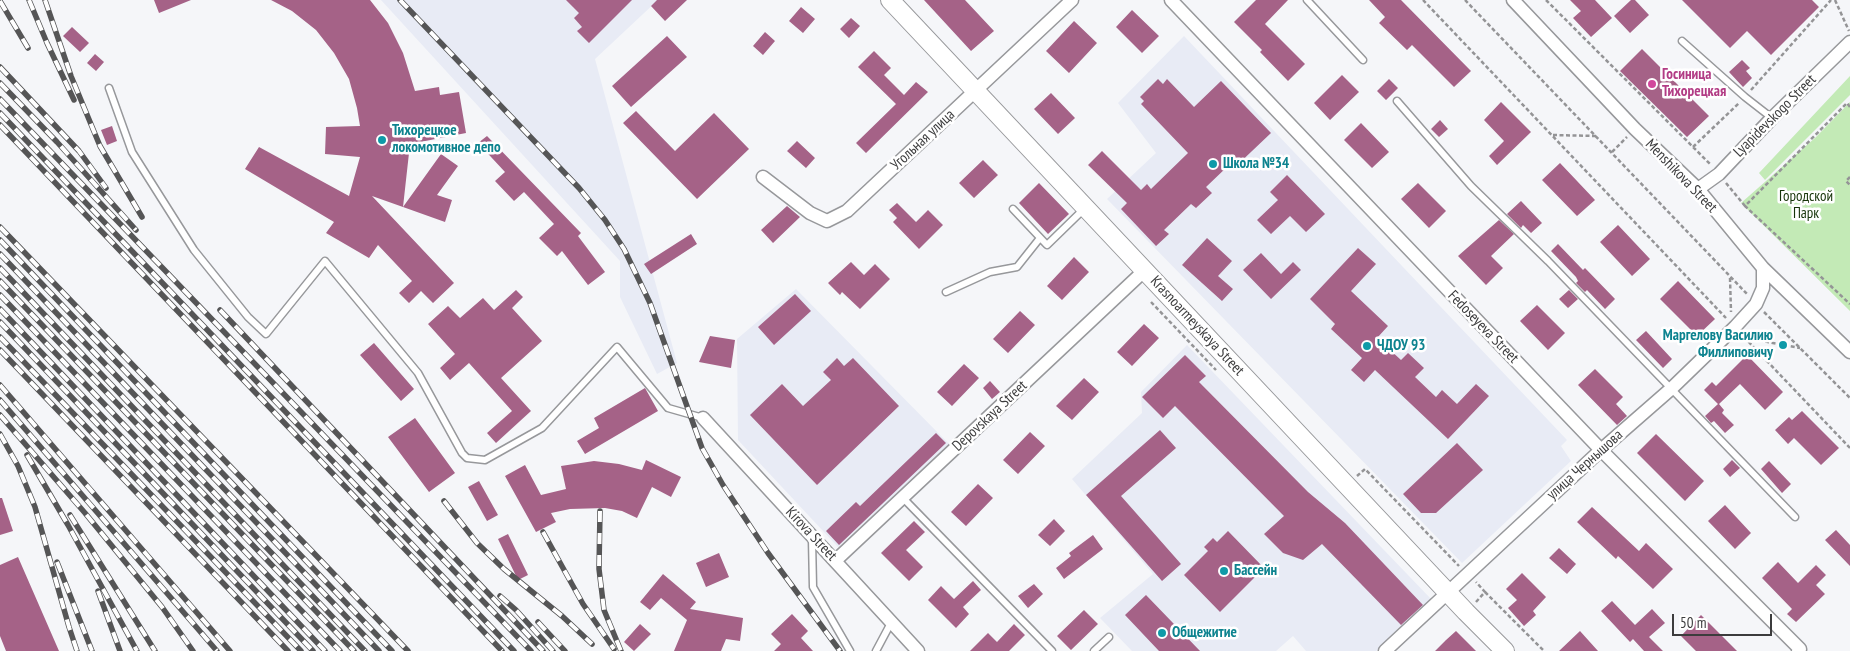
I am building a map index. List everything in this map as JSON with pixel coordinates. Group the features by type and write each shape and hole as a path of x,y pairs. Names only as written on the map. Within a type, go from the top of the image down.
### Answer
{"street":[{"name":"Krasnoarmeyskaya Street","path":"890,0 1466,612 1505,651"},
{"name":"Угольная улица","path":"763,177 810,213 827,221 846,211 1072,0"},
{"name":"Fedoseyeva Street","path":"1171,0 1601,450 1799,650"},
{"name":"Menshikova Street","path":"1513,0 1635,129 1698,189 1763,268 1850,352"},
{"name":"Lyapidevskogo Street","path":"1698,189 1719,174 1772,118 1850,42"},
{"name":"улица Чернышова","path":"1385,651 1601,450 1672,388 1756,304 1763,288 1763,268"},
{"name":"Depovskaya Street","path":"836,561 1145,270"},
{"name":"Kirova Street","path":"703,418 918,651"}],"lane":[{"path":"1307,0 1363,60"},
{"path":"1682,40 1745,98 1772,118"},
{"path":"109,88 132,152 194,250 248,317 266,334 325,261 418,373 462,453 467,458 485,460 542,428 617,347 668,408 703,418"},
{"path":"1397,101 1470,186 1548,260 1795,517"},
{"path":"1014,209 1046,244 1086,207"},
{"path":"946,292 990,272 1017,267 1040,238"},
{"path":"903,498 1052,651"},
{"path":"812,535 813,587 850,651"},
{"path":"876,651 892,621"},
{"path":"1094,651 1109,637"}],"path":[{"path":"1423,0 1850,448"},
{"path":"1465,0 1756,304 1850,398"},
{"path":"1546,0 1693,147 1745,98 1830,0"},
{"path":"1835,0 1850,33"},
{"path":"1850,100 1745,206 1850,304"},
{"path":"1847,104 1850,107"},
{"path":"1612,152 1635,129"},
{"path":"1551,135 1596,136"},
{"path":"1850,177 1846,181 1850,186"},
{"path":"1730,276 1733,325"},
{"path":"1745,338 1801,348"},
{"path":"1365,469 1544,651"},
{"path":"1466,612 1485,592"}],"shaded area":[{"path":"381,0 658,0 595,59 677,363 657,374 620,297 620,261"},
{"path":"1184,36 1567,440 1561,446 1571,461 1462,563 1107,199 1156,153 1118,103"},
{"path":"796,289 949,444 838,547 738,440 737,339"},
{"path":"1187,345 1432,600 1376,651 1306,651 1293,636 1276,651 1132,651 1100,618 1153,574 1072,479 1142,413 1141,392"}],"green space":[{"path":"1850,76 1850,95 1765,180 1759,173"},
{"name":"Городской Парк","path":"1850,102 1850,311 1741,203 1816,137"}],"building":[{"path":"154,0 191,0 159,13"},
{"name":"Тихорецкое локомотивное депо","path":"271,0 370,0 388,23 403,53 415,91 439,87 440,95 459,92 466,133 410,144 403,207 372,196 454,283 433,303 421,291 409,303 399,293 412,281 378,245 369,258 326,233 334,222 245,169 259,147 349,196 360,157 325,154 326,127 360,126 349,79 334,53 316,30 292,11"},
{"path":"566,0 632,0 589,43 577,31 582,27 574,18 579,13"},
{"path":"657,0 687,0 665,21 651,6"},
{"path":"924,0 965,0 994,31 971,51"},
{"path":"1256,0 1288,0 1265,24 1305,64 1288,81 1260,52 1262,50 1234,22"},
{"path":"1369,0 1401,0 1471,71 1454,87 1412,45 1407,50 1379,23 1385,17"},
{"path":"1570,0 1595,0 1612,18 1591,37 1573,18 1581,11"},
{"path":"1631,0 1635,0 1649,15 1630,33 1614,16"},
{"path":"1682,0 1812,0 1819,7 1771,55 1747,31 1730,48"},
{"path":"801,7 815,19 803,33 789,21"},
{"path":"1132,10 1159,36 1142,53 1116,27"},
{"path":"851,18 860,26 849,38 840,29"},
{"path":"1074,21 1097,43 1069,73 1046,51"},
{"path":"72,27 89,43 80,52 63,36"},
{"path":"765,32 775,41 763,55 753,46"},
{"path":"667,36 687,57 631,107 612,86"},
{"path":"1642,49 1709,116 1687,137 1620,71"},
{"path":"874,51 891,68 884,75 904,95 916,82 928,92 866,153 856,143 896,104 858,67"},
{"path":"95,54 104,62 96,71 87,63"},
{"path":"1742,60 1750,68 1746,71 1752,78 1743,87 1729,72"},
{"path":"1342,75 1359,92 1330,120 1314,103"},
{"name":"Школа №34","path":"1158,79 1163,84 1167,79 1194,107 1221,81 1271,133 1232,170 1228,166 1206,187 1212,193 1196,208 1191,204 1164,230 1169,234 1156,246 1121,209 1127,203 1088,165 1102,151 1141,190 1147,184 1151,189 1188,153 1141,104 1144,101 1140,97"},
{"path":"1389,79 1398,88 1386,100 1377,91"},
{"path":"1051,93 1075,118 1058,134 1034,109"},
{"path":"1501,102 1531,132 1497,165 1489,156 1504,141 1484,120"},
{"path":"636,111 675,151 714,113 749,149 697,199 623,123"},
{"path":"1440,120 1448,129 1439,137 1431,129"},
{"path":"1361,123 1389,152 1372,168 1344,140"},
{"path":"112,126 117,141 107,145 101,130"},
{"path":"487,136 581,233 578,236 605,272 588,285 562,251 557,256 539,238 554,224 524,192 514,201 495,181 505,172 478,143"},
{"path":"797,141 815,158 806,168 787,151"},
{"path":"441,154 458,166 437,195 452,200 445,222 403,207"},
{"path":"983,160 998,175 974,198 959,183"},
{"path":"1560,163 1595,200 1577,216 1542,180"},
{"path":"1287,175 1325,214 1306,232 1290,216 1271,234 1257,220 1278,200 1270,192"},
{"path":"1039,183 1069,214 1048,234 1019,203"},
{"path":"1418,183 1446,211 1429,228 1401,199"},
{"path":"1521,201 1542,223 1531,233 1523,225 1521,228 1507,214"},
{"path":"897,203 916,222 928,210 943,225 919,249 893,222 897,218 889,210"},
{"path":"787,206 800,217 773,243 761,230"},
{"path":"1499,220 1514,234 1491,256 1503,268 1486,285 1458,256"},
{"path":"1618,225 1650,259 1632,276 1600,242"},
{"path":"691,234 697,244 651,274 644,264"},
{"path":"1207,238 1232,261 1218,276 1233,289 1222,301 1182,265"},
{"path":"1558,244 1615,299 1605,309 1587,290 1585,292 1576,283 1578,281 1576,277 1551,251"},
{"name":"ЧДОУ 93","path":"1358,248 1376,264 1351,291 1388,326 1377,338 1401,360 1408,353 1424,368 1415,377 1436,397 1442,390 1457,404 1476,384 1489,396 1448,439 1375,370 1364,382 1351,370 1362,358 1331,329 1335,324 1310,299"},
{"path":"1261,253 1281,274 1293,262 1301,270 1271,299 1243,270"},
{"path":"1074,257 1089,272 1062,300 1047,286"},
{"path":"851,262 864,275 875,264 890,279 860,309 842,292 840,295 828,283"},
{"path":"1678,281 1715,319 1697,336 1660,299"},
{"path":"516,290 523,297 512,308 542,341 501,378 531,411 496,443 487,433 512,411 469,363 450,380 440,368 455,354 428,324 448,306 460,318 483,298 494,310"},
{"path":"1569,290 1578,299 1568,308 1559,299"},
{"path":"795,294 811,311 774,345 758,327"},
{"path":"1537,305 1565,333 1548,350 1520,321"},
{"path":"1020,311 1035,325 1008,353 993,339"},
{"path":"1144,324 1159,338 1132,366 1117,352"},
{"path":"1646,331 1672,359 1663,368 1636,340"},
{"path":"710,336 735,340 731,368 699,362"},
{"path":"374,343 414,389 401,401 360,355"},
{"path":"1185,355 1206,376 1199,382 1308,492 1345,523 1423,605 1401,625 1322,544 1303,560 1283,553 1264,534 1284,516 1175,406 1163,418 1142,397"},
{"path":"1747,355 1783,392 1765,410 1740,384 1719,404 1724,410 1722,413 1734,425 1725,433 1714,421 1711,423 1705,416 1718,404 1704,390 1712,382 1716,386"},
{"path":"837,358 844,366 853,358 899,406 817,485 750,415 782,384 803,406 831,380 823,372"},
{"path":"964,364 979,378 952,406 937,392"},
{"path":"1595,369 1623,397 1616,404 1627,416 1617,425 1578,385"},
{"path":"1084,378 1099,392 1072,420 1056,406"},
{"path":"990,381 1000,392 992,399 983,388"},
{"path":"645,388 658,411 585,454 577,441 599,428 594,418"},
{"path":"1802,411 1839,448 1821,465 1794,438 1788,444 1775,430 1789,417 1792,420"},
{"path":"415,418 455,473 429,492 388,437"},
{"path":"1160,430 1176,448 1121,496 1181,564 1162,581 1086,495"},
{"path":"1030,432 1045,446 1018,474 1003,460"},
{"path":"936,433 946,443 839,545 826,531 856,502 860,506"},
{"path":"1656,434 1704,481 1685,501 1637,453"},
{"path":"1457,443 1483,470 1436,513 1421,513 1403,494"},
{"path":"646,460 681,477 671,497 652,487 637,518 622,511 605,508 570,509 551,513 556,522 536,532 505,476 525,465 541,495 566,489 561,466 594,461 619,464 642,470"},
{"path":"1732,460 1740,468 1730,477 1723,469"},
{"path":"1769,461 1791,484 1782,493 1761,469"},
{"path":"479,481 498,515 487,521 468,487"},
{"path":"978,484 993,498 966,526 951,512"},
{"path":"0,498 2,498 13,531 0,535"},
{"path":"1725,505 1751,533 1735,549 1708,521"},
{"path":"1592,507 1639,551 1646,543 1673,569 1653,589 1618,556 1616,559 1577,522"},
{"path":"1054,519 1065,531 1050,546 1038,535"},
{"path":"914,521 925,532 906,550 923,567 909,581 881,553"},
{"path":"1836,530 1850,545 1850,566 1825,540"},
{"name":"Бассейн","path":"1228,531 1264,568 1220,612 1184,575 1208,551 1204,547 1213,538 1217,542"},
{"path":"508,534 528,575 518,580 498,539"},
{"path":"1093,535 1103,549 1064,579 1056,568 1071,556 1069,553"},
{"path":"1559,548 1576,564 1567,574 1549,558"},
{"path":"719,553 729,577 706,587 696,563"},
{"path":"18,557 59,651 6,651 0,636 0,565"},
{"path":"1778,562 1798,583 1816,565 1826,575 1816,585 1825,594 1796,622 1787,614 1792,609 1762,578"},
{"path":"1522,573 1546,597 1533,611 1536,615 1524,626 1508,608 1517,600 1506,589"},
{"path":"663,574 696,602 690,609 743,618 740,641 726,639 721,651 674,651 687,620 661,598 650,610 640,602"},
{"path":"973,581 981,590 963,607 969,614 956,628 928,600 941,586 954,599"},
{"path":"1034,584 1043,594 1028,608 1018,596"},
{"name":"Общежитие","path":"1146,595 1200,651 1159,651 1125,615"},
{"path":"1612,601 1635,625 1652,609 1665,623 1649,637 1663,651 1644,651 1633,639 1630,642 1601,611"},
{"path":"1084,610 1098,624 1071,650 1057,636"},
{"path":"792,614 808,631 801,638 813,651 774,651 781,644 771,634"},
{"path":"1701,615 1737,651 1696,651 1681,636"},
{"path":"640,624 651,634 634,651 624,642"},
{"path":"1014,624 1025,635 1009,651 970,651 988,633 997,642"},
{"path":"1456,631 1476,651 1435,651 1446,640"},
{"path":"1580,631 1598,651 1559,651"}],"railway":[{"path":"29,0 74,100"},
{"path":"45,0 71,76 100,146 142,217"},
{"path":"400,0 579,188 605,220 624,249 650,303 702,448 723,485 768,553 840,651"},
{"path":"0,1 28,48"},
{"path":"0,67 79,151 106,188"},
{"path":"0,83 57,142 136,230"},
{"path":"0,99 531,651"},
{"path":"0,113 514,651"},
{"path":"0,125 502,651"},
{"path":"0,227 408,651"},
{"path":"0,240 392,651"},
{"path":"0,254 379,651"},
{"path":"0,268 365,651"},
{"path":"0,281 354,651"},
{"path":"0,295 340,651"},
{"path":"0,309 325,651"},
{"path":"220,310 543,651"},
{"path":"0,322 313,651"},
{"path":"0,337 301,651"},
{"path":"0,350 288,651"},
{"path":"0,385 230,651"},
{"path":"0,400 217,651"},
{"path":"0,415 85,513 162,607 193,651"},
{"path":"0,434 18,466 35,507 77,651"},
{"path":"27,455 137,651"},
{"path":"444,501 477,543 504,569 562,616 592,644"},
{"path":"600,511 599,569 604,610 621,651"},
{"path":"70,515 155,651"},
{"path":"543,532 583,604 614,649"},
{"path":"57,562 92,651"},
{"path":"98,591 120,651"},
{"path":"500,596 516,610 553,651"},
{"path":"538,622 565,651"}],"place":[{"name":"Госиница Тихорецкая","path":"1652,84"},
{"name":"Тихорецкое локомотивное депо","path":"382,140"},
{"name":"Школа №34","path":"1213,164"},
{"name":"Маргелову Василию Филлиповичу","path":"1783,345"},
{"name":"ЧДОУ 93","path":"1367,346"},
{"name":"Бассейн","path":"1224,571"},
{"name":"Общежитие","path":"1162,633"}]}
